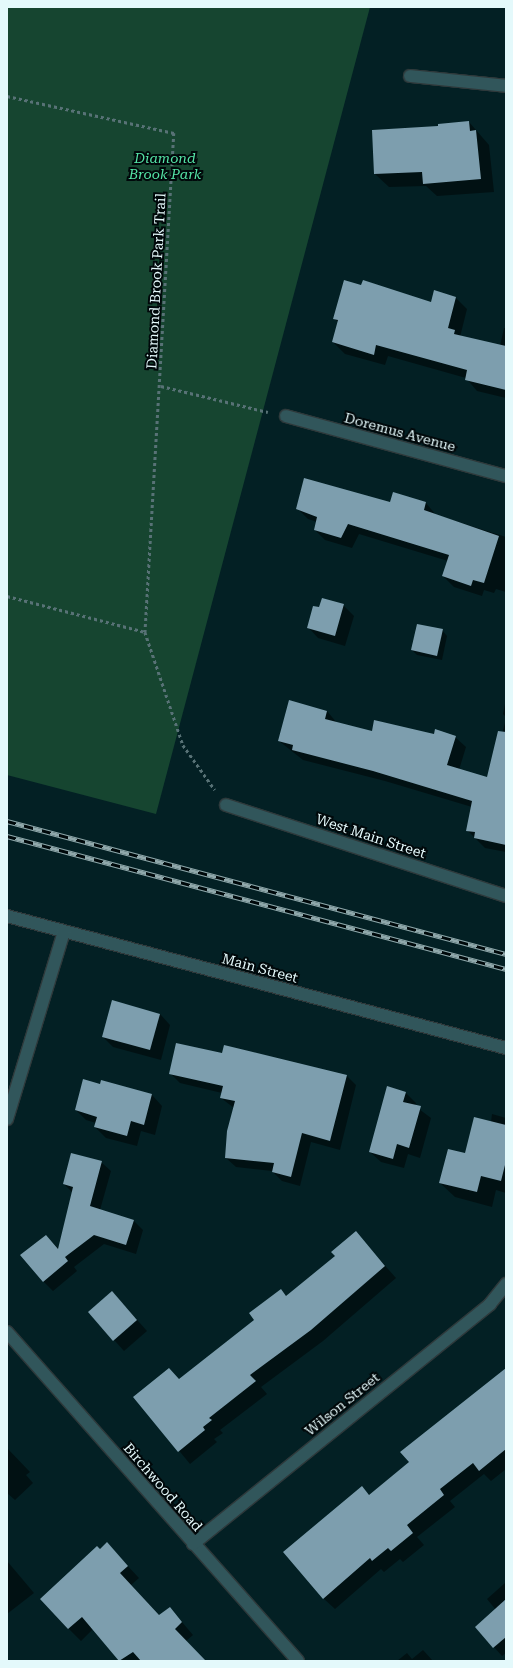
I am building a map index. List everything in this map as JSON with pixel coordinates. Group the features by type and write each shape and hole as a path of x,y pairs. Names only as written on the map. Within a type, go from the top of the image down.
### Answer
{"street":[{"path":"410,76 506,86"},
{"name":"Doremus Avenue","path":"286,416 506,476"},
{"name":"West Main Street","path":"226,805 506,896"},
{"name":"Main Street","path":"7,916 506,1048"},
{"path":"7,1119 64,931"},
{"name":"Wilson Street","path":"193,1544 490,1304 506,1284"},
{"name":"Birchwood Road","path":"7,1332 298,1661"}],"path":[{"name":"Diamond Brook Park Trail","path":"7,96 174,133 161,386 145,632 182,745 226,805"},
{"name":"Diamond Brook Park Trail","path":"161,386 286,416"},
{"path":"7,596 145,632"}],"green space":[{"name":"Diamond Brook Park","path":"7,7 370,7 156,814 7,775"}],"building":[{"path":"469,121 470,131 476,130 481,179 423,184 422,172 374,174 372,130 438,126 438,124"},
{"path":"344,280 361,285 363,280 431,302 434,290 456,297 448,328 455,330 454,334 506,346 506,390 465,380 467,370 376,345 374,355 332,342 338,320 333,319"},
{"path":"304,478 390,502 393,492 426,502 424,510 499,536 484,583 473,580 471,586 442,576 449,555 348,524 341,538 314,530 317,517 296,509"},
{"path":"322,598 344,604 335,636 307,628 313,606 319,607"},
{"path":"417,624 443,629 437,656 411,650"},
{"path":"289,700 327,711 325,719 372,731 374,720 434,734 435,729 456,736 447,765 487,777 498,731 506,732 506,845 474,838 475,832 466,831 472,801 373,771 292,750 293,745 278,741"},
{"path":"112,1000 160,1014 150,1050 102,1037"},
{"path":"176,1043 222,1053 224,1045 347,1075 330,1141 302,1133 291,1177 272,1172 274,1163 225,1158 227,1131 235,1101 220,1098 223,1086 169,1074"},
{"path":"83,1079 100,1084 101,1080 152,1094 144,1125 131,1121 127,1136 94,1127 97,1117 75,1110"},
{"path":"387,1086 406,1092 403,1102 421,1106 409,1148 397,1144 393,1159 369,1152"},
{"path":"474,1117 506,1125 506,1161 501,1181 481,1176 477,1192 439,1183 448,1149 465,1153"},
{"path":"71,1153 102,1161 90,1206 134,1220 126,1245 94,1235 65,1257 68,1261 43,1282 20,1255 46,1235 58,1249 73,1187 63,1184"},
{"path":"356,1231 385,1266 311,1330 250,1375 256,1381 209,1418 212,1420 203,1427 205,1430 178,1452 133,1397 169,1368 179,1379 254,1320 249,1313 281,1289 286,1296 335,1256 331,1252"},
{"path":"112,1291 137,1320 113,1341 88,1312"},
{"path":"506,1368 506,1449 479,1471 473,1463 440,1489 444,1495 407,1525 413,1533 391,1551 388,1548 372,1561 370,1558 323,1599 283,1552 362,1486 369,1495 409,1462 400,1452"},
{"path":"107,1542 128,1566 120,1573 159,1615 170,1607 182,1622 175,1629 206,1661 141,1661 133,1652 119,1661 82,1617 68,1629 40,1599 97,1546 100,1549"},
{"path":"506,1599 506,1637 493,1648 475,1627"}],"railway":[{"path":"7,821 506,954"},
{"path":"7,836 506,969"}]}
